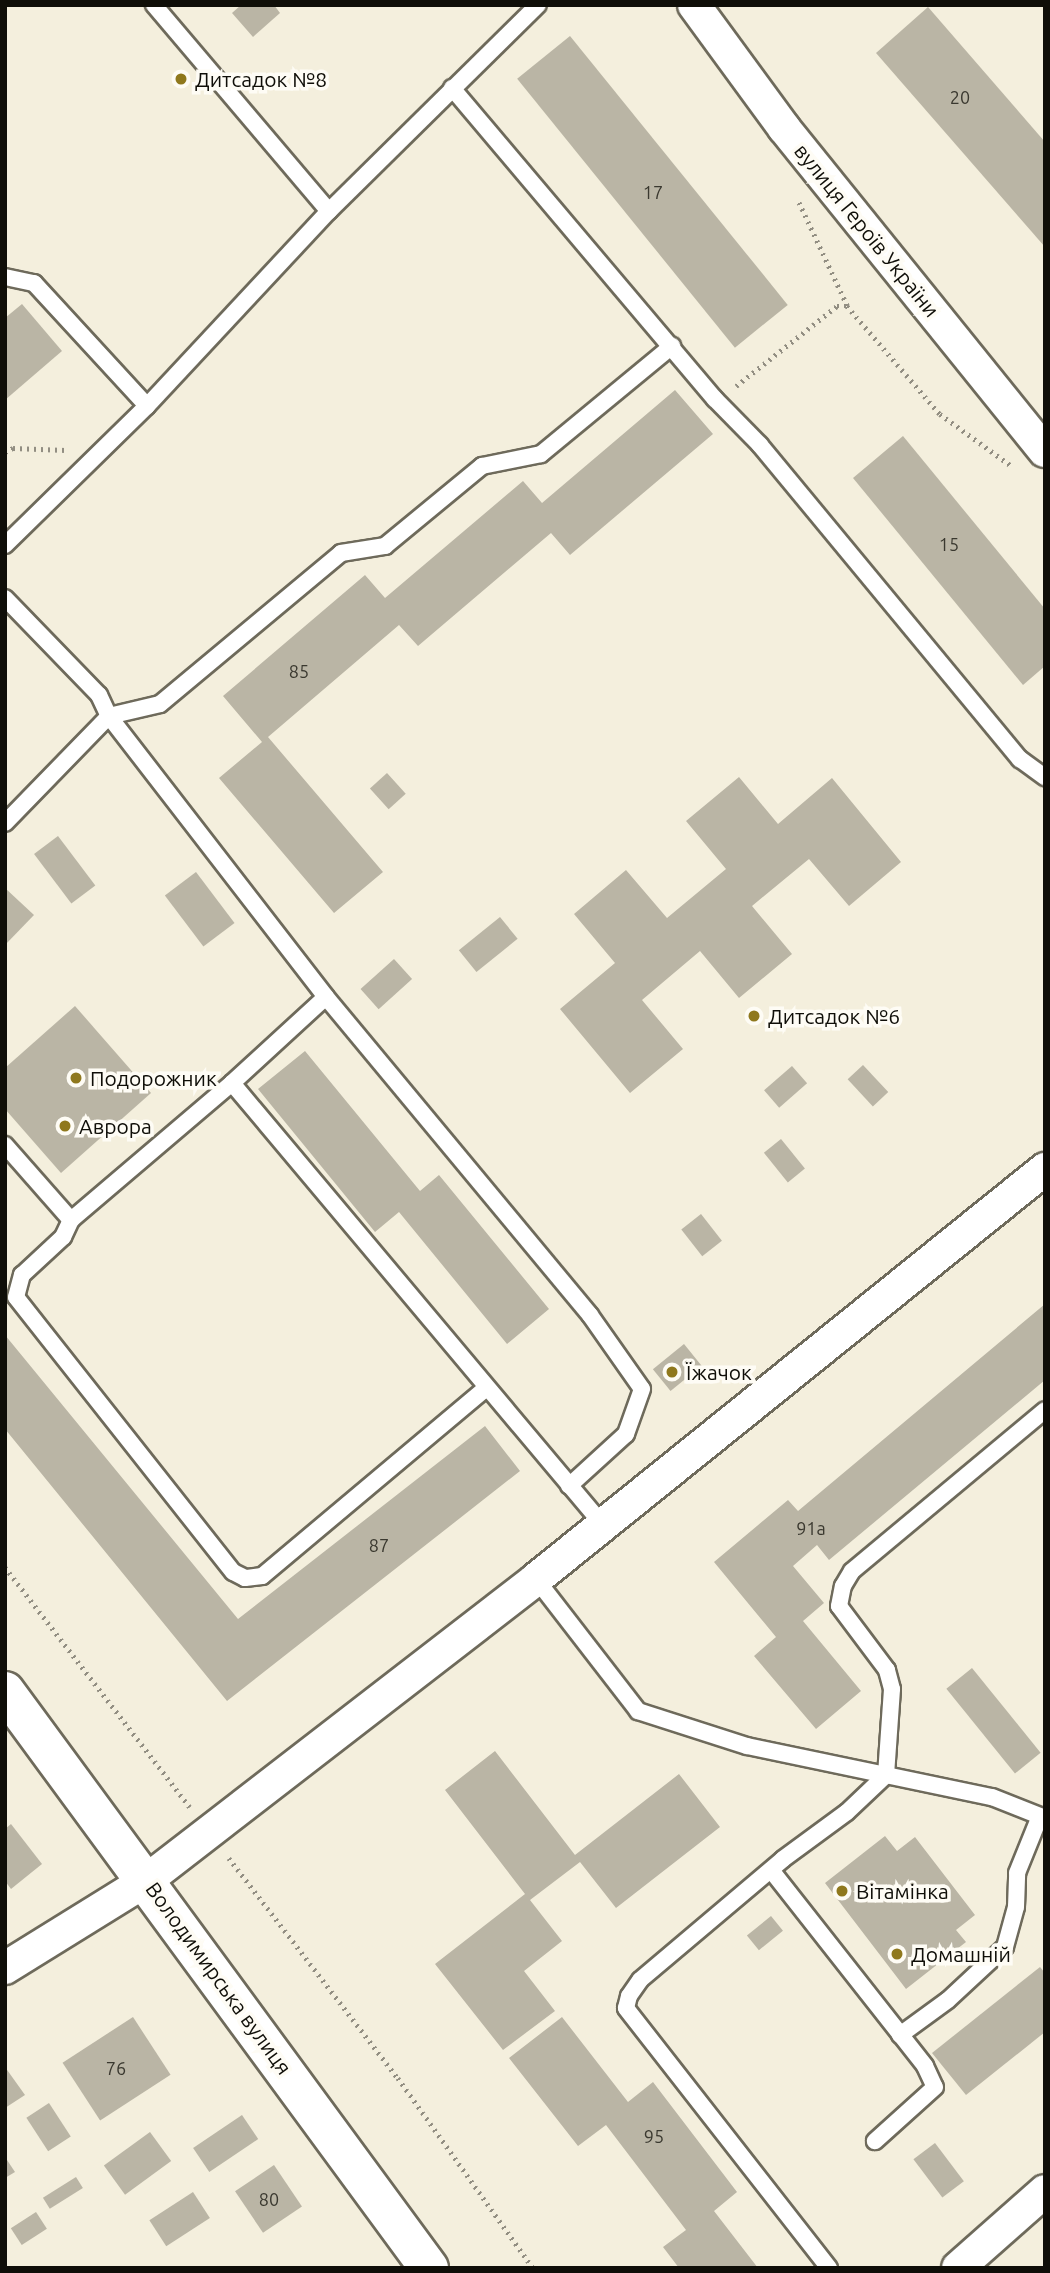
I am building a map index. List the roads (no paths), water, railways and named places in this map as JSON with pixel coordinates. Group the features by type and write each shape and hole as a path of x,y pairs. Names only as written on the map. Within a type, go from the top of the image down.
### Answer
{"main road":[{"name":"Володимирська вулиця","path":"5,1691 147,1880 429,2268"}],"street":[{"name":"вулиця Героїв України","path":"694,5 784,128 1045,451"},
{"path":"5,1968 147,1880 536,1579 1045,1169"},
{"path":"958,2268 1045,2191"}],"lane":[{"path":"155,5 329,211"},
{"path":"5,545 147,406 329,211 538,5"},
{"path":"452,88 715,400 760,445 1020,760 1045,777"},
{"path":"5,277 34,284 147,406"},
{"path":"5,823 109,716 160,704 341,553 385,546 482,466 541,454 672,346"},
{"path":"5,598 99,695 109,716 326,997 590,1315 642,1389 626,1434 569,1486"},
{"path":"326,997 232,1083 71,1220 63,1237 22,1275 16,1297 233,1572 245,1578 262,1576 485,1389"},
{"path":"232,1083 485,1389 603,1525"},
{"path":"5,1145 71,1220"},
{"path":"829,2268 626,2008 640,1980 771,1870 847,1812 886,1775 892,1689 887,1670 839,1606 843,1586 852,1571 1045,1410"},
{"path":"536,1579 638,1710 747,1746 992,1797 1042,1817 1017,1873 1016,1907 1005,1947 948,2000 900,2035"},
{"path":"771,1870 900,2035 935,2087 875,2141"}],"place":[{"name":"Дитсадок №8","path":"181,79"},
{"name":"Дитсадок №6","path":"754,1016"},
{"name":"Подорожник","path":"76,1078"},
{"name":"Аврора","path":"65,1126"},
{"name":"Їжачок","path":"672,1372"},
{"name":"Вітамінка","path":"842,1891"},
{"name":"Домашній","path":"897,1954"}]}
